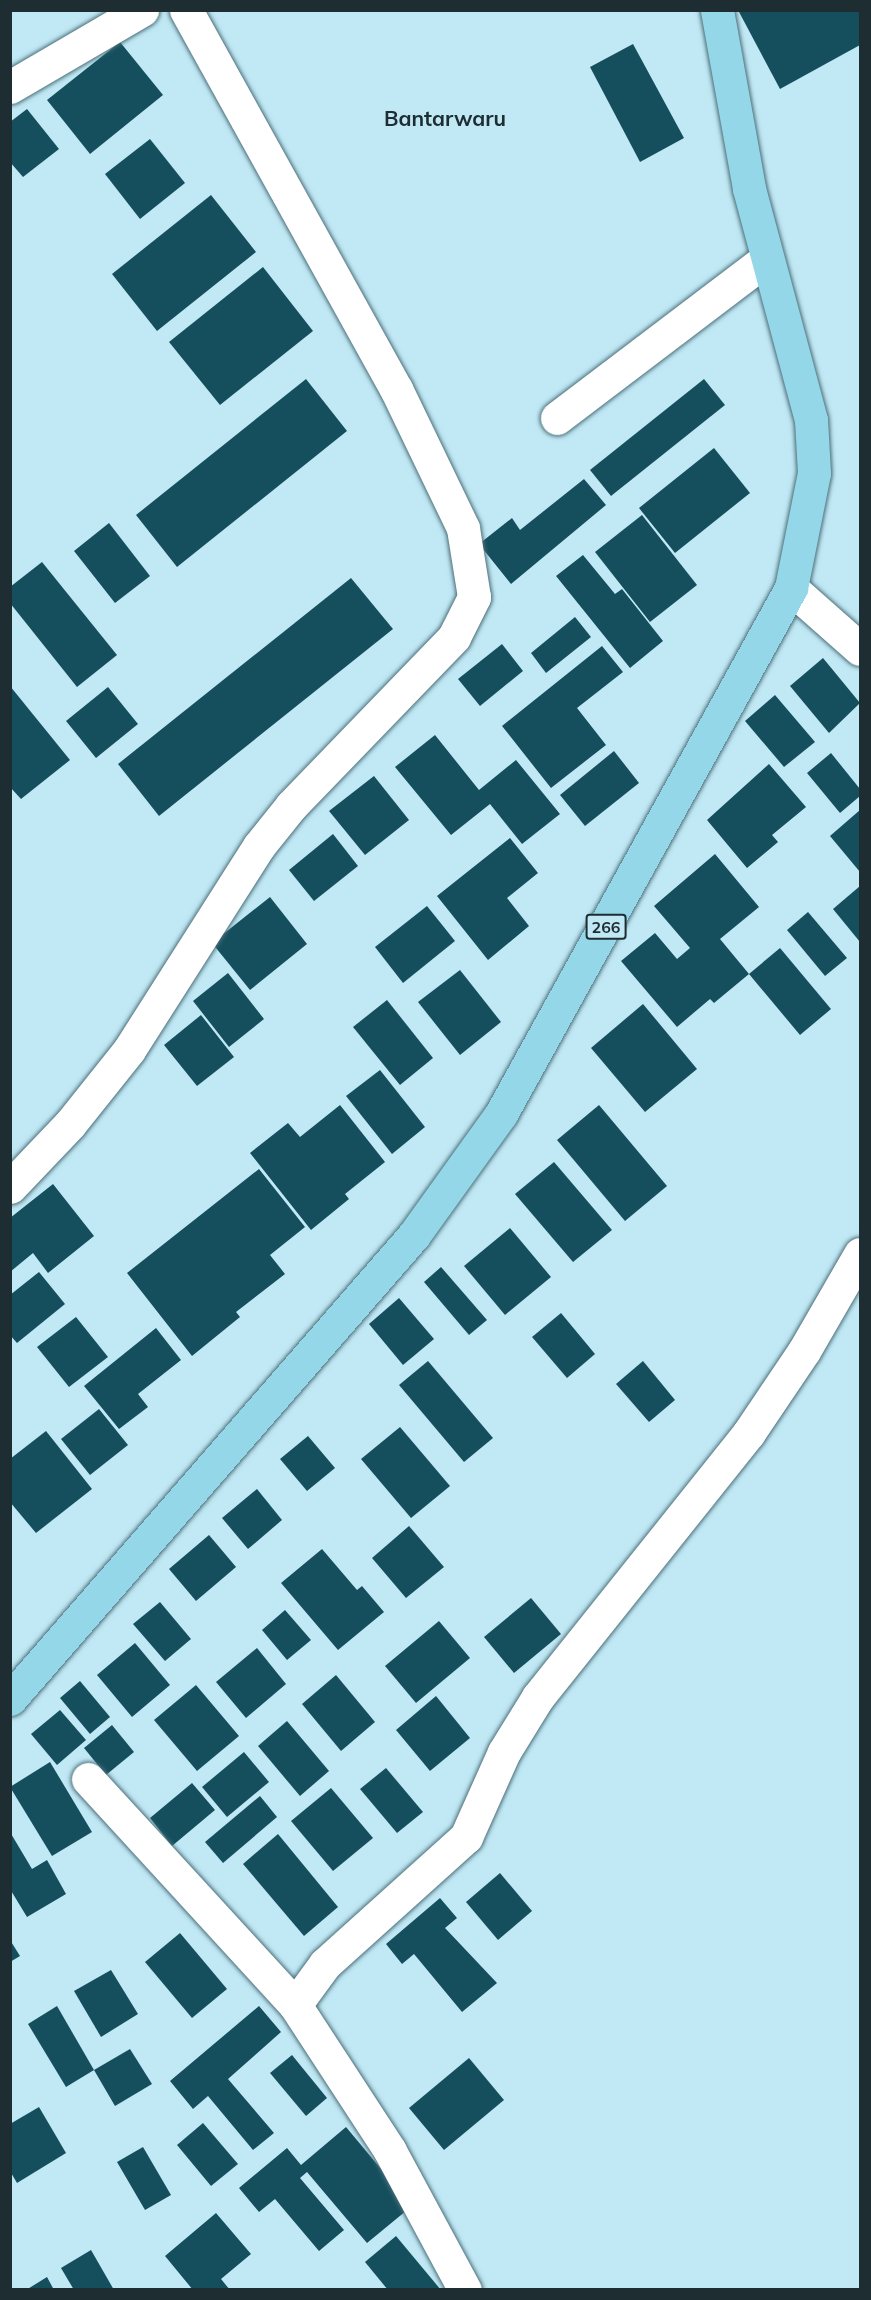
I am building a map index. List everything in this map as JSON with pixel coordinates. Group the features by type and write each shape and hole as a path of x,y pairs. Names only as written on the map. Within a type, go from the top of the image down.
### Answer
{"main road":[{"name":"266","path":"10,1699 414,1235 501,1114 791,588 814,473 811,420 765,260 717,10"}],"street":[{"path":"10,87 142,10"},
{"path":"10,1187 70,1124 129,1050 260,846 291,806 454,637 474,597 464,528 396,389 186,10"},
{"path":"557,418 765,260"},
{"path":"791,588 861,649"},
{"path":"295,2005 325,1964 466,1838 504,1752 538,1697 748,1434 804,1351 861,1254"},
{"path":"88,1779 295,2005 390,2151 465,2289"}],"building":[{"path":"738,10 860,10 860,45 780,89"},
{"path":"120,42 163,95 90,154 47,100"},
{"path":"633,44 684,138 640,162 590,67"},
{"path":"27,109 59,149 23,177 10,162 10,122"},
{"path":"150,139 185,183 140,219 105,174"},
{"path":"211,195 256,252 157,331 112,274"},
{"path":"263,267 313,331 220,405 169,342"},
{"path":"306,379 347,431 177,567 136,515"},
{"path":"704,379 725,405 611,496 590,470"},
{"path":"714,448 750,493 675,553 639,508"},
{"path":"584,479 606,505 511,584 479,544 512,518 520,530"},
{"path":"642,515 697,585 650,622 595,552"},
{"path":"109,523 150,576 115,603 74,551"},
{"path":"583,555 615,594 622,589 663,641 630,668 556,576"},
{"path":"42,562 117,655 77,687 10,603 10,587"},
{"path":"351,578 393,629 159,816 118,764"},
{"path":"575,617 591,637 546,673 531,653"},
{"path":"502,644 523,671 480,706 458,679"},
{"path":"602,646 623,672 577,708 606,745 551,788 502,726"},
{"path":"823,658 860,703 829,733 790,686"},
{"path":"10,686 70,760 21,799 10,787"},
{"path":"108,687 138,724 96,758 66,721"},
{"path":"775,695 815,742 784,767 745,721"},
{"path":"435,735 479,790 516,760 560,814 522,844 490,804 451,835 395,767"},
{"path":"614,751 639,783 585,826 560,795"},
{"path":"831,753 860,789 860,796 840,813 807,773"},
{"path":"769,764 806,807 772,835 778,842 747,868 707,820"},
{"path":"374,776 409,820 365,855 329,811"},
{"path":"860,810 860,872 830,836"},
{"path":"333,834 358,866 314,901 289,870"},
{"path":"510,838 538,873 507,898 529,926 488,960 437,896"},
{"path":"715,854 759,907 720,939 749,974 714,1003 710,999 677,1027 621,961 655,933 677,959 690,948 654,906"},
{"path":"860,886 860,942 833,909"},
{"path":"270,897 307,944 250,990 212,943"},
{"path":"427,906 455,941 403,983 375,947"},
{"path":"808,912 847,958 825,976 787,930"},
{"path":"780,948 831,1009 800,1035 749,974"},
{"path":"460,970 501,1022 460,1055 418,1002"},
{"path":"228,973 264,1019 229,1047 193,1001"},
{"path":"387,1000 433,1058 400,1085 353,1027"},
{"path":"643,1004 697,1069 645,1112 591,1048"},
{"path":"201,1015 234,1057 197,1086 164,1045"},
{"path":"380,1070 425,1127 392,1154 346,1096"},
{"path":"340,1105 385,1162 345,1194 349,1199 311,1230 250,1153 288,1123 300,1137"},
{"path":"599,1105 667,1186 625,1221 557,1140"},
{"path":"554,1162 612,1230 573,1262 515,1194"},
{"path":"259,1169 305,1227 270,1255 285,1274 236,1312 240,1317 192,1356 127,1273"},
{"path":"53,1184 94,1236 48,1273 33,1253 10,1272 10,1218"},
{"path":"510,1228 551,1277 505,1315 464,1266"},
{"path":"441,1267 487,1320 469,1335 424,1282"},
{"path":"39,1272 65,1304 17,1343 10,1335 10,1295"},
{"path":"399,1298 434,1339 403,1365 369,1324"},
{"path":"561,1313 595,1354 567,1378 532,1337"},
{"path":"76,1317 108,1357 69,1387 37,1347"},
{"path":"156,1328 181,1360 138,1394 148,1407 119,1429 84,1386"},
{"path":"428,1361 493,1438 464,1462 399,1385"},
{"path":"643,1361 675,1400 649,1422 616,1384"},
{"path":"99,1409 128,1445 90,1475 61,1439"},
{"path":"400,1427 450,1486 411,1518 361,1459"},
{"path":"46,1431 92,1489 36,1533 10,1502 10,1459"},
{"path":"308,1436 335,1468 307,1491 280,1459"},
{"path":"257,1489 282,1520 248,1549 222,1518"},
{"path":"409,1526 444,1567 406,1598 372,1558"},
{"path":"209,1535 236,1567 196,1601 169,1569"},
{"path":"322,1549 357,1590 362,1586 384,1612 338,1650 281,1583"},
{"path":"531,1598 561,1634 514,1673 484,1637"},
{"path":"160,1602 191,1639 165,1661 133,1624"},
{"path":"285,1610 311,1640 287,1660 262,1630"},
{"path":"439,1621 470,1658 416,1703 385,1666"},
{"path":"135,1643 170,1685 132,1717 97,1675"},
{"path":"257,1648 286,1684 246,1718 216,1682"},
{"path":"336,1675 375,1722 341,1751 302,1704"},
{"path":"80,1681 110,1717 90,1734 60,1698"},
{"path":"196,1685 239,1736 197,1771 154,1720"},
{"path":"436,1696 470,1738 430,1771 396,1730"},
{"path":"60,1710 86,1740 57,1765 31,1734"},
{"path":"287,1721 329,1771 300,1796 258,1746"},
{"path":"112,1725 134,1752 106,1775 84,1748"},
{"path":"244,1752 269,1782 227,1817 202,1787"},
{"path":"50,1762 92,1832 52,1856 10,1787"},
{"path":"386,1768 423,1812 397,1833 360,1789"},
{"path":"192,1783 215,1810 172,1846 150,1818"},
{"path":"331,1788 373,1838 333,1871 291,1821"},
{"path":"260,1796 277,1817 223,1863 205,1842"},
{"path":"10,1832 32,1869 47,1860 66,1894 27,1917 10,1889"},
{"path":"278,1834 338,1907 304,1936 243,1864"},
{"path":"500,1873 532,1911 498,1940 466,1902"},
{"path":"440,1898 457,1918 445,1928 497,1983 462,2012 414,1954 402,1964 386,1944"},
{"path":"180,1933 227,1989 192,2018 145,1962"},
{"path":"10,1940 20,1956 10,1962"},
{"path":"111,1970 138,2014 101,2037 74,1991"},
{"path":"57,2006 94,2070 66,2087 28,2024"},
{"path":"259,2006 281,2032 228,2079 274,2133 253,2150 208,2096 193,2109 170,2081"},
{"path":"130,2049 152,2084 115,2106 94,2070"},
{"path":"292,2055 327,2098 306,2116 270,2073"},
{"path":"469,2058 504,2100 444,2150 409,2108"},
{"path":"39,2107 66,2153 17,2183 10,2171 10,2124"},
{"path":"203,2123 238,2164 211,2186 177,2145"},
{"path":"346,2127 412,2206 367,2243 307,2172 300,2178 344,2230 319,2251 275,2199 259,2212 239,2188 287,2148 301,2165"},
{"path":"143,2147 171,2195 145,2210 117,2162"},
{"path":"216,2213 251,2254 221,2279 230,2290 193,2290 165,2256"},
{"path":"396,2236 441,2290 388,2290 365,2262"},
{"path":"91,2250 114,2290 74,2290 61,2268"},
{"path":"47,2277 54,2290 26,2290"}],"district":[{"name":"Bantarwaru","path":"445,118"}]}
